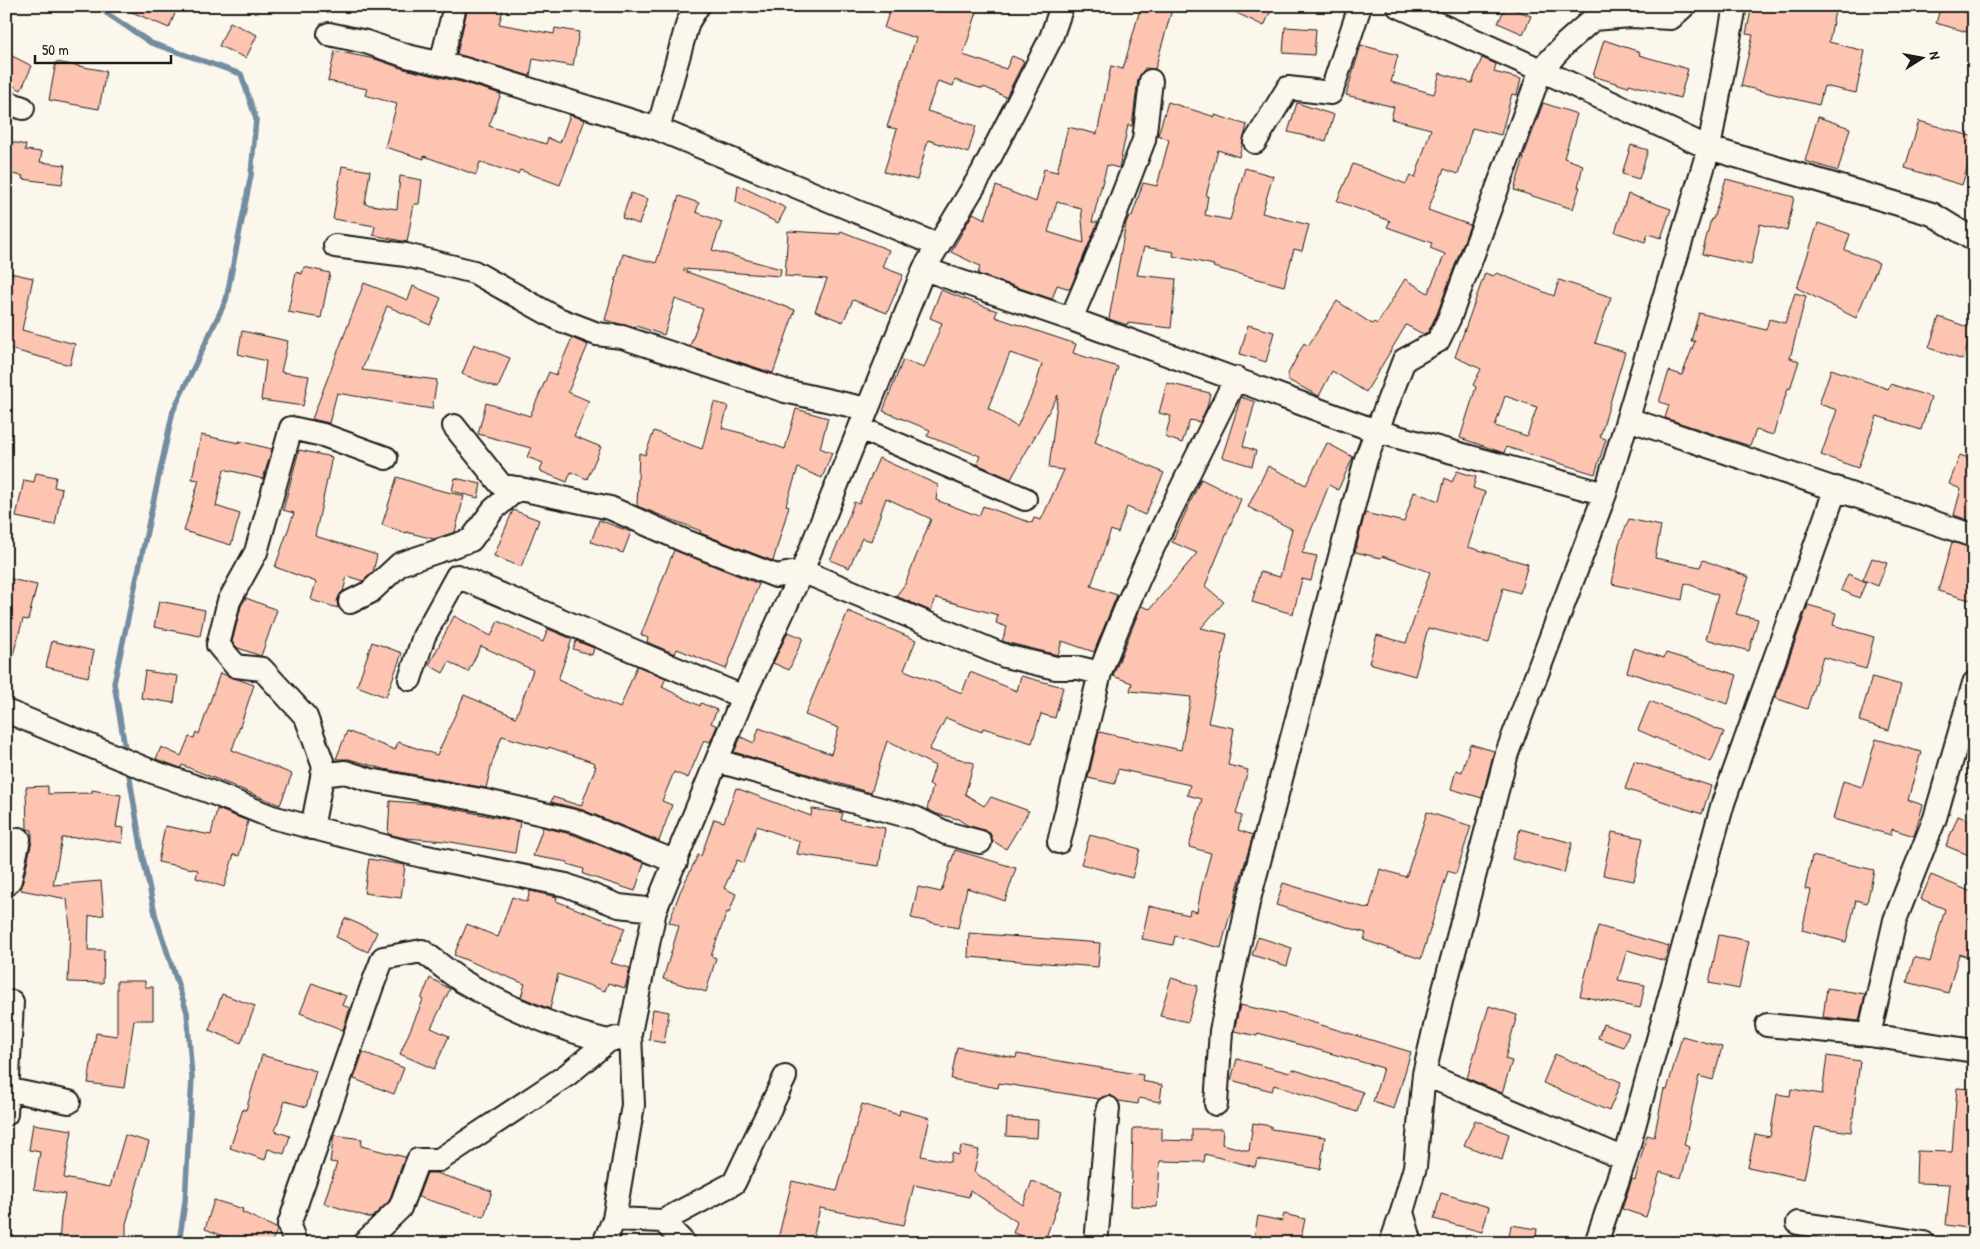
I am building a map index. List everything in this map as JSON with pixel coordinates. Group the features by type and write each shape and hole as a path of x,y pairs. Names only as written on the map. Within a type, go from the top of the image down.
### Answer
{"street":[{"path":"441,63 455,6"},
{"path":"658,129 688,22 698,6"},
{"path":"604,1243 614,1219 633,1105 630,1033 655,910 743,697 802,571 924,269 982,173 1051,38 1062,6"},
{"path":"1255,142 1288,88 1332,93 1360,6"},
{"path":"1398,6 1433,14 1541,70 1709,148 1932,214 1974,240"},
{"path":"1216,1104 1221,1031 1248,903 1316,641 1366,459 1404,360 1438,341 1449,319 1541,70 1565,44 1593,19 1631,16 1671,18 1684,6"},
{"path":"1391,1243 1415,1167 1424,1074 1441,1002 1507,753 1605,494 1628,419 1709,148 1735,6"},
{"path":"329,34 464,68 658,129 937,245"},
{"path":"1071,319 1111,226 1144,140 1152,81"},
{"path":"335,246 406,255 474,272 558,318 597,334 622,337 864,418 1025,499"},
{"path":"924,269 1236,378 1376,431 1605,494"},
{"path":"1059,842 1100,673 1114,635 1169,511 1236,378"},
{"path":"1628,419 1974,536"},
{"path":"454,426 501,485 610,508 685,541 776,576 802,571 1005,656 1056,668 1079,668 1100,673"},
{"path":"312,828 324,767 306,717 262,670 236,666 218,646 229,601 256,552 291,428 323,435 386,458"},
{"path":"350,602 370,592 400,564 471,540 494,510 518,488"},
{"path":"1596,1243 1625,1159 1723,802 1836,488"},
{"path":"410,679 424,636 457,576 743,697"},
{"path":"1869,1035 1895,920 1935,818 1972,694"},
{"path":"6,711 153,772 208,790 272,817 422,856 566,885 619,906 655,910"},
{"path":"717,761 775,777 832,796 915,818 946,834 980,842"},
{"path":"322,775 345,772 370,780 486,801 578,822 676,862"},
{"path":"6,885 10,880 19,840"},
{"path":"295,1243 289,1225 383,958 422,951 461,980 503,1003 608,1041"},
{"path":"6,1114 12,1002"},
{"path":"1767,1025 1869,1035 1974,1050"},
{"path":"364,1243 400,1208 418,1160 439,1160 567,1075 608,1041 630,1033"},
{"path":"1424,1074 1625,1159"},
{"path":"614,1219 663,1221 734,1183 785,1077"},
{"path":"6,1086 15,1091 69,1102"},
{"path":"1096,1243 1108,1108"},
{"path":"1402,1212 1411,1243"},
{"path":"663,1221 684,1243"},
{"path":"1798,1223 1924,1243"}],"building":[{"path":"118,6 178,6 169,28"},
{"path":"468,6 504,6 499,24 554,34 555,28 579,32 573,66 533,59 530,76 457,54"},
{"path":"891,6 979,6 963,55 1006,69 1012,56 1024,61 1006,97 984,87 983,89 955,80 953,86 938,81 927,111 976,126 968,153 928,140 917,180 884,172 897,129 887,127 916,38 884,28"},
{"path":"1141,6 1173,6 1155,69 1145,68 1138,79 1132,126 1128,125 1119,168 1107,165 1092,222 1098,222 1070,289 1057,285 1052,299 978,274 980,266 951,252 973,213 985,219 996,186 1036,202 1044,169 1057,172 1068,127 1097,134 1111,66 1123,69","holes":["1057,202 1081,208 1084,243 1048,232"]},
{"path":"1222,6 1273,6 1264,26"},
{"path":"1506,6 1531,16 1523,34 1498,23"},
{"path":"1752,6 1836,6 1829,42 1865,51 1856,93 1824,86 1819,105 1741,86 1753,35 1746,34"},
{"path":"1941,6 1974,6 1974,34 1936,23"},
{"path":"230,22 257,35 246,58 219,46"},
{"path":"1285,27 1316,29 1314,55 1283,53"},
{"path":"1604,40 1640,52 1639,55 1688,69 1680,98 1629,84 1628,87 1593,76"},
{"path":"1361,45 1398,55 1391,82 1434,94 1440,73 1472,83 1482,58 1496,64 1494,72 1521,79 1517,95 1512,94 1501,135 1472,128 1458,174 1444,169 1428,210 1470,225 1437,314 1428,332 1423,334 1406,325 1366,392 1332,371 1319,396 1288,380 1288,374 1304,343 1308,346 1337,301 1372,324 1374,322 1377,324 1405,279 1428,293 1445,254 1430,248 1432,243 1387,227 1390,221 1337,201 1353,164 1406,184 1410,176 1415,178 1431,129 1391,119 1394,107 1346,95"},
{"path":"335,51 375,59 404,69 461,82 501,94 489,126 546,144 548,138 560,143 570,115 585,120 560,185 520,170 518,174 480,162 476,175 424,156 424,159 385,147 397,104 365,95 367,89 328,81"},
{"path":"6,53 32,66 21,90 6,82"},
{"path":"56,62 106,71 99,109 49,100"},
{"path":"1168,102 1247,125 1239,157 1218,150 1206,196 1208,196 1205,215 1230,220 1245,168 1273,176 1262,213 1309,225 1302,251 1294,249 1284,286 1213,267 1214,265 1173,256 1174,252 1144,247 1137,275 1176,279 1171,328 1127,323 1127,325 1109,319 1126,223 1129,216 1132,216 1143,183 1157,186 1169,140 1158,135"},
{"path":"1297,103 1334,115 1326,141 1288,132"},
{"path":"1543,103 1577,114 1564,158 1583,165 1578,187 1580,187 1573,209 1514,190 1523,158"},
{"path":"1818,117 1850,128 1838,171 1805,161"},
{"path":"1919,121 1974,137 1974,146 1962,185 1905,168"},
{"path":"6,141 26,145 25,150 42,152 40,162 65,165 62,184 22,179 23,176 6,173"},
{"path":"1631,145 1648,150 1639,179 1622,174"},
{"path":"342,166 370,171 365,204 397,209 400,176 422,180 419,204 414,204 407,242 373,235 375,226 333,219"},
{"path":"1726,179 1794,197 1787,231 1760,224 1751,265 1702,254 1711,219 1713,219"},
{"path":"738,185 786,208 778,223 736,202"},
{"path":"631,193 648,199 639,224 622,218"},
{"path":"1628,194 1671,209 1661,238 1648,234 1645,242 1615,232"},
{"path":"679,196 699,203 696,212 722,222 712,250 781,269 780,276 684,269 684,271 795,310 773,373 690,346 703,309 675,299 664,335 636,326 636,328 605,320 623,254 656,263"},
{"path":"1818,223 1850,234 1845,250 1879,263 1856,318 1797,288"},
{"path":"788,231 840,234 841,231 889,250 882,267 903,275 887,313 853,300 843,322 815,311 827,279 785,276"},
{"path":"304,267 330,273 321,318 288,312 296,272 302,274"},
{"path":"6,272 33,278 22,330 75,344 70,365 6,348"},
{"path":"1485,273 1493,276 1497,273 1554,296 1559,280 1611,297 1595,343 1625,352 1600,437 1606,439 1595,474 1506,447 1504,453 1460,438 1476,387 1473,385 1481,369 1455,357","holes":["1505,396 1537,407 1527,436 1495,426"]},
{"path":"364,283 408,300 413,286 441,298 430,325 387,306 362,370 437,380 432,409 337,393 329,423 312,419"},
{"path":"941,290 997,311 995,317 1076,344 1073,353 1118,367 1095,442 1164,473 1145,515 1127,507 1118,533 1111,530 1091,586 1117,595 1094,652 1062,641 1058,655 1009,643 1002,641 1007,627 996,623 998,615 936,598 931,611 896,596 905,584 931,519 886,498 871,541 862,538 849,568 830,560 842,535 854,502 859,504 879,458 938,485 936,500 979,516 983,506 1032,523 1034,518 1041,520 1064,470 1049,468 1058,395 1011,479 977,464 980,456 927,436 930,430 883,411 903,360 924,368 942,323 930,318","holes":["1010,353 1042,364 1035,388 1017,427 988,408"]},
{"path":"1795,293 1806,296 1790,358 1799,361 1773,435 1756,430 1750,446 1665,418 1669,405 1659,402 1669,371 1682,375 1695,341 1691,341 1699,313 1766,330 1769,319 1785,323"},
{"path":"1939,317 1973,329 1963,360 1929,348"},
{"path":"1248,325 1274,332 1266,362 1240,354"},
{"path":"242,331 288,341 281,372 309,376 303,406 261,400 266,361 238,354"},
{"path":"572,338 588,345 568,392 589,401 574,436 601,447 587,479 571,472 567,482 540,471 543,463 527,457 531,448 478,434 486,403 530,416 549,372 556,375"},
{"path":"474,344 510,358 498,388 462,374"},
{"path":"1831,369 1888,389 1890,384 1931,397 1921,430 1877,416 1858,468 1821,455 1837,410 1819,404"},
{"path":"1167,383 1210,393 1207,407 1200,422 1190,420 1182,443 1165,437 1171,416 1159,413"},
{"path":"1241,397 1255,402 1243,446 1256,451 1252,466 1222,457"},
{"path":"714,402 728,406 722,428 745,434 785,449 796,409 828,418 820,448 832,453 822,478 798,468 786,505 789,506 773,561 637,506 639,453 645,455 654,431 702,449"},
{"path":"201,435 272,449 263,479 224,469 216,506 240,514 231,545 184,531 199,480 192,479"},
{"path":"1327,443 1353,457 1338,490 1329,485 1302,553 1317,556 1311,581 1302,579 1293,614 1252,602 1260,572 1280,577 1292,529 1248,507 1268,466 1306,485"},
{"path":"299,450 332,457 315,536 377,555 373,572 363,581 347,576 343,592 337,601 338,608 311,600 316,582 275,567 294,513 283,510"},
{"path":"1960,455 1974,460 1974,522 1954,515 1961,489 1949,484"},
{"path":"1457,471 1476,477 1473,488 1485,492 1468,547 1528,564 1520,593 1503,588 1489,643 1428,628 1415,676 1369,663 1377,635 1406,643 1430,572 1382,556 1381,558 1355,552 1365,513 1404,522 1414,492 1439,501 1445,478 1452,482"},
{"path":"36,473 56,477 54,487 62,489 55,525 16,517 24,480 34,482"},
{"path":"397,477 464,496 455,532 434,539 382,525"},
{"path":"455,478 481,484 478,498 452,491"},
{"path":"1201,479 1241,499 1205,586 1224,602 1201,628 1227,634 1208,723 1234,728 1228,765 1248,770 1236,814 1242,816 1238,830 1253,835 1221,948 1175,936 1173,945 1142,939 1149,906 1189,915 1190,910 1197,912 1211,853 1189,847 1202,799 1187,795 1190,785 1118,769 1115,784 1088,778 1099,732 1181,750 1191,697 1130,691 1132,683 1113,676 1141,606 1150,609 1197,553 1172,542"},
{"path":"513,510 539,520 521,567 494,556"},
{"path":"1629,519 1661,526 1655,558 1700,567 1703,560 1749,577 1736,614 1758,619 1749,651 1706,639 1718,595 1685,583 1682,600 1612,584 1619,544"},
{"path":"599,520 631,532 623,553 591,542"},
{"path":"1952,542 1974,549 1974,589 1970,600 1938,591"},
{"path":"674,550 759,584 726,669 677,649 675,654 647,642 648,638 641,635"},
{"path":"1872,558 1887,563 1878,586 1863,580"},
{"path":"1848,574 1866,582 1859,598 1841,590"},
{"path":"6,578 37,585 28,620 23,619 11,662 6,661"},
{"path":"246,598 277,610 261,656 238,648 232,642 241,606"},
{"path":"159,601 205,610 200,636 154,627"},
{"path":"1808,605 1836,613 1833,625 1874,637 1866,669 1823,657 1807,709 1775,698"},
{"path":"848,611 916,640 904,670 962,693 970,672 1017,691 1021,676 1063,687 1055,718 1041,714 1032,743 983,728 982,732 946,718 929,750 974,763 965,794 984,806 991,797 1029,811 1006,849 993,841 990,833 967,825 958,819 937,814 927,809 933,786 929,785 935,766 887,741 871,793 734,752 741,737 754,743 759,728 831,754 839,728 805,715"},
{"path":"454,616 491,636 498,621 543,642 548,629 572,639 558,680 620,708 637,666 666,678 662,687 700,706 701,703 717,710 711,723 717,726 710,742 704,740 688,778 674,772 662,801 672,805 659,841 583,810 551,802 553,797 581,806 596,766 594,766 595,763 549,747 548,749 502,736 492,763 486,788 384,769 349,759 336,759 347,731 395,750 398,742 437,755 464,695 516,717 533,670 481,646 468,672 449,662 443,673 429,665"},
{"path":"788,632 803,638 789,670 773,663"},
{"path":"52,641 94,651 88,677 46,667"},
{"path":"576,641 594,648 592,655 573,649"},
{"path":"372,642 402,653 386,697 357,686"},
{"path":"1634,648 1664,658 1666,653 1737,675 1728,704 1627,672"},
{"path":"145,671 178,676 174,703 141,698"},
{"path":"220,673 254,685 232,750 292,774 280,805 182,765 181,768 156,759 161,747 181,756 189,737 194,738 196,732 199,734"},
{"path":"1872,677 1901,685 1889,730 1859,721"},
{"path":"1650,701 1724,732 1711,762 1638,730"},
{"path":"1876,739 1921,752 1908,800 1923,805 1914,836 1892,829 1891,835 1833,819 1843,781 1862,787"},
{"path":"1470,744 1494,751 1482,798 1451,789 1456,770 1462,772"},
{"path":"1634,761 1711,786 1702,814 1625,789"},
{"path":"48,786 48,794 92,793 92,790 121,795 116,827 124,828 122,843 88,837 62,838 53,885 101,881 104,915 89,916 88,950 104,950 103,983 68,982 70,928 67,899 21,890 32,841 32,830 27,829 26,787"},
{"path":"736,788 811,816 812,809 843,813 841,820 885,828 879,866 797,854 800,842 757,826 744,863 737,860 724,888 736,894 729,913 727,912 711,956 716,958 706,992 663,979 679,926 669,922 680,892 698,855 701,856 714,819 724,822"},
{"path":"390,801 428,804 520,822 515,853 445,841 405,838 388,834"},
{"path":"217,809 248,821 239,856 234,854 224,887 196,878 198,870 158,862 165,826 211,835"},
{"path":"1427,812 1471,826 1456,874 1448,871 1421,959 1364,940 1366,933 1276,905 1283,883 1369,909 1380,869 1406,877"},
{"path":"1958,816 1974,822 1974,857 1946,846"},
{"path":"543,827 574,835 644,863 635,891 583,874 584,869 567,864 568,862 533,856"},
{"path":"1520,829 1572,843 1564,873 1512,859"},
{"path":"1612,832 1643,838 1634,881 1603,875"},
{"path":"1090,835 1140,849 1132,878 1081,864"},
{"path":"955,850 1016,868 1005,901 967,888 958,928 911,918 918,887 941,892"},
{"path":"1812,856 1874,870 1867,903 1856,900 1846,942 1802,930 1811,890 1805,889"},
{"path":"369,859 405,865 401,898 364,893"},
{"path":"1931,875 1974,893 1974,959 1959,954 1948,993 1907,982 1914,957 1930,962 1945,909 1921,899"},
{"path":"530,891 557,897 556,901 625,928 611,963 630,968 625,988 608,983 605,991 558,974 550,1009 521,997 525,984 454,955 467,924 498,937 512,897 527,902"},
{"path":"345,918 377,932 368,952 336,937"},
{"path":"1598,926 1669,946 1665,961 1627,950 1618,980 1645,985 1640,1008 1580,996"},
{"path":"969,933 1100,943 1098,967 968,957"},
{"path":"1719,935 1749,941 1739,989 1709,983"},
{"path":"1258,937 1292,948 1287,966 1252,955"},
{"path":"430,978 450,989 431,1028 449,1036 434,1069 400,1054 423,1000 421,999"},
{"path":"1171,978 1198,986 1188,1022 1160,1016"},
{"path":"117,981 145,981 145,987 153,987 153,1020 134,1020 124,1088 88,1083 96,1033 117,1036"},
{"path":"312,983 346,996 342,1005 350,1008 343,1030 300,1013"},
{"path":"1827,988 1865,994 1859,1021 1823,1017"},
{"path":"222,994 255,1006 241,1043 209,1030"},
{"path":"1240,1005 1288,1015 1411,1052 1394,1109 1373,1102 1383,1068 1258,1033 1257,1036 1234,1031"},
{"path":"1489,1006 1517,1015 1505,1059 1512,1061 1502,1093 1467,1078"},
{"path":"653,1009 669,1012 664,1043 649,1040"},
{"path":"1603,1024 1629,1033 1624,1047 1598,1038"},
{"path":"1682,1036 1722,1047 1713,1080 1699,1076 1684,1145 1690,1147 1681,1178 1660,1172 1646,1217 1622,1209 1632,1179 1635,1180 1647,1135 1654,1137 1664,1089 1667,1090"},
{"path":"957,1047 1016,1058 1017,1054 1143,1075 1142,1081 1162,1085 1160,1102 1139,1098 1138,1104 1119,1101 1110,1095 1099,1099 999,1083 998,1088 951,1079"},
{"path":"363,1052 404,1068 394,1094 354,1079"},
{"path":"1555,1054 1621,1082 1609,1111 1543,1083"},
{"path":"262,1055 316,1071 306,1107 285,1101 275,1131 290,1136 284,1154 268,1149 265,1160 230,1148 243,1109 246,1110"},
{"path":"1827,1056 1860,1061 1851,1132 1815,1127 1804,1179 1748,1167 1755,1134 1770,1137 1777,1094 1790,1096 1791,1089 1822,1094"},
{"path":"1237,1059 1290,1073 1292,1069 1363,1092 1357,1112 1274,1085 1272,1091 1231,1080"},
{"path":"1957,1088 1974,1089 1974,1229 1946,1225 1950,1184 1916,1183 1917,1151 1952,1152"},
{"path":"862,1104 899,1115 900,1110 930,1118 921,1156 950,1162 952,1153 959,1155 961,1146 979,1150 974,1172 1023,1205 1032,1181 1062,1192 1044,1243 1013,1233 1017,1222 970,1190 969,1197 914,1185 904,1225 820,1208 812,1243 777,1243 792,1181 837,1191"},
{"path":"1007,1118 1038,1120 1037,1138 1006,1136"},
{"path":"1475,1120 1509,1134 1502,1160 1464,1145"},
{"path":"1253,1123 1271,1126 1271,1129 1325,1137 1320,1169 1257,1159 1255,1167 1205,1154 1204,1162 1160,1161 1157,1207 1131,1206 1133,1128 1162,1128 1162,1140 1192,1141 1192,1129 1223,1129 1222,1144 1249,1151"},
{"path":"33,1124 72,1130 64,1178 110,1187 125,1135 149,1142 126,1224 126,1243 59,1243 65,1194 34,1189 40,1152 29,1150"},
{"path":"334,1135 362,1139 361,1146 405,1157 389,1201 371,1218 324,1203 337,1163 330,1162"},
{"path":"427,1173 436,1173 492,1191 484,1217 418,1197"},
{"path":"1441,1193 1489,1207 1482,1232 1434,1219"},
{"path":"214,1200 243,1209 242,1212 276,1228 277,1231 271,1243 242,1243 205,1229"},
{"path":"1284,1214 1305,1219 1300,1243 1253,1243 1258,1216 1282,1221"},
{"path":"1511,1225 1537,1229 1535,1243 1508,1243"}],"waterway":[{"path":"96,6 151,43 241,74 256,119 251,175 226,300 173,411 114,683 126,754"},
{"path":"128,768 143,858 156,918 187,1012 192,1078 185,1202 179,1243"}]}
